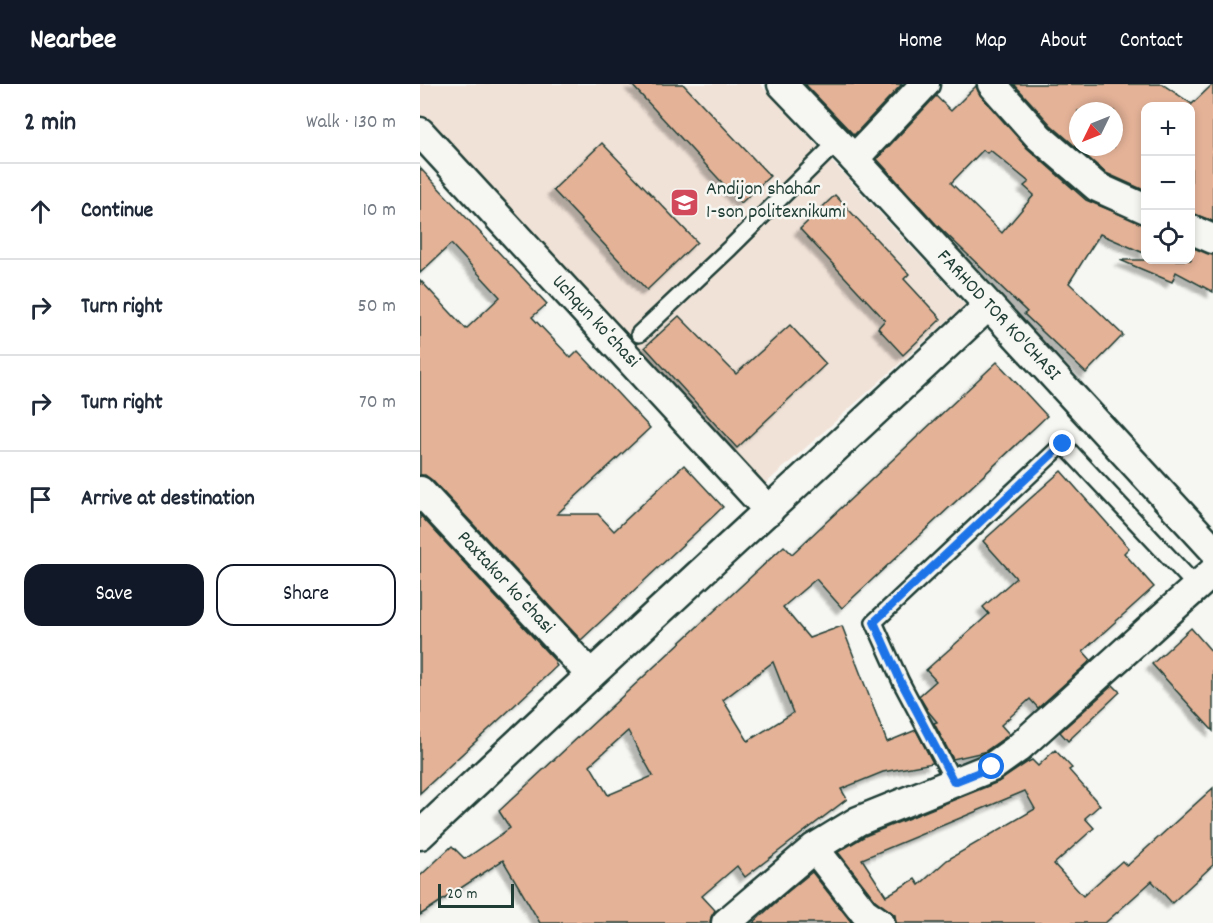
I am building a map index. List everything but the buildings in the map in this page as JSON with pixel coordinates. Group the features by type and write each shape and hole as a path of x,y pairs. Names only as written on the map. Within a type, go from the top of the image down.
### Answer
{"street":[{"name":"FARHOD TOR KO'CHASI","path":"782,84 1213,549"},
{"path":"845,150 926,84"},
{"path":"992,84 1039,137 1097,187 1141,207"},
{"name":"Uchqun koʻchasi","path":"420,132 769,511"},
{"path":"1195,231 1213,239"},
{"path":"420,835 590,674 769,511 988,306"},
{"name":"Paxtakor koʻchasi","path":"420,491 590,674"},
{"path":"726,923 814,848 858,821 992,767 1017,749 1205,579"},
{"path":"814,848 864,912 880,923"}],"lane":[{"path":"639,334 730,248 845,150"},
{"path":"954,782 901,682 874,622 1063,444 1205,579"}],"shaded area":[{"name":"Andijon shahar 1-son politexnikumi","path":"420,84 760,84 965,305 764,485 420,116"}],"place":[{"name":"Andijon shahar 1-son politexnikumi","path":"685,202"}],"route":[{"path":"992,767 954,782 901,682 874,622 1063,444"}]}
